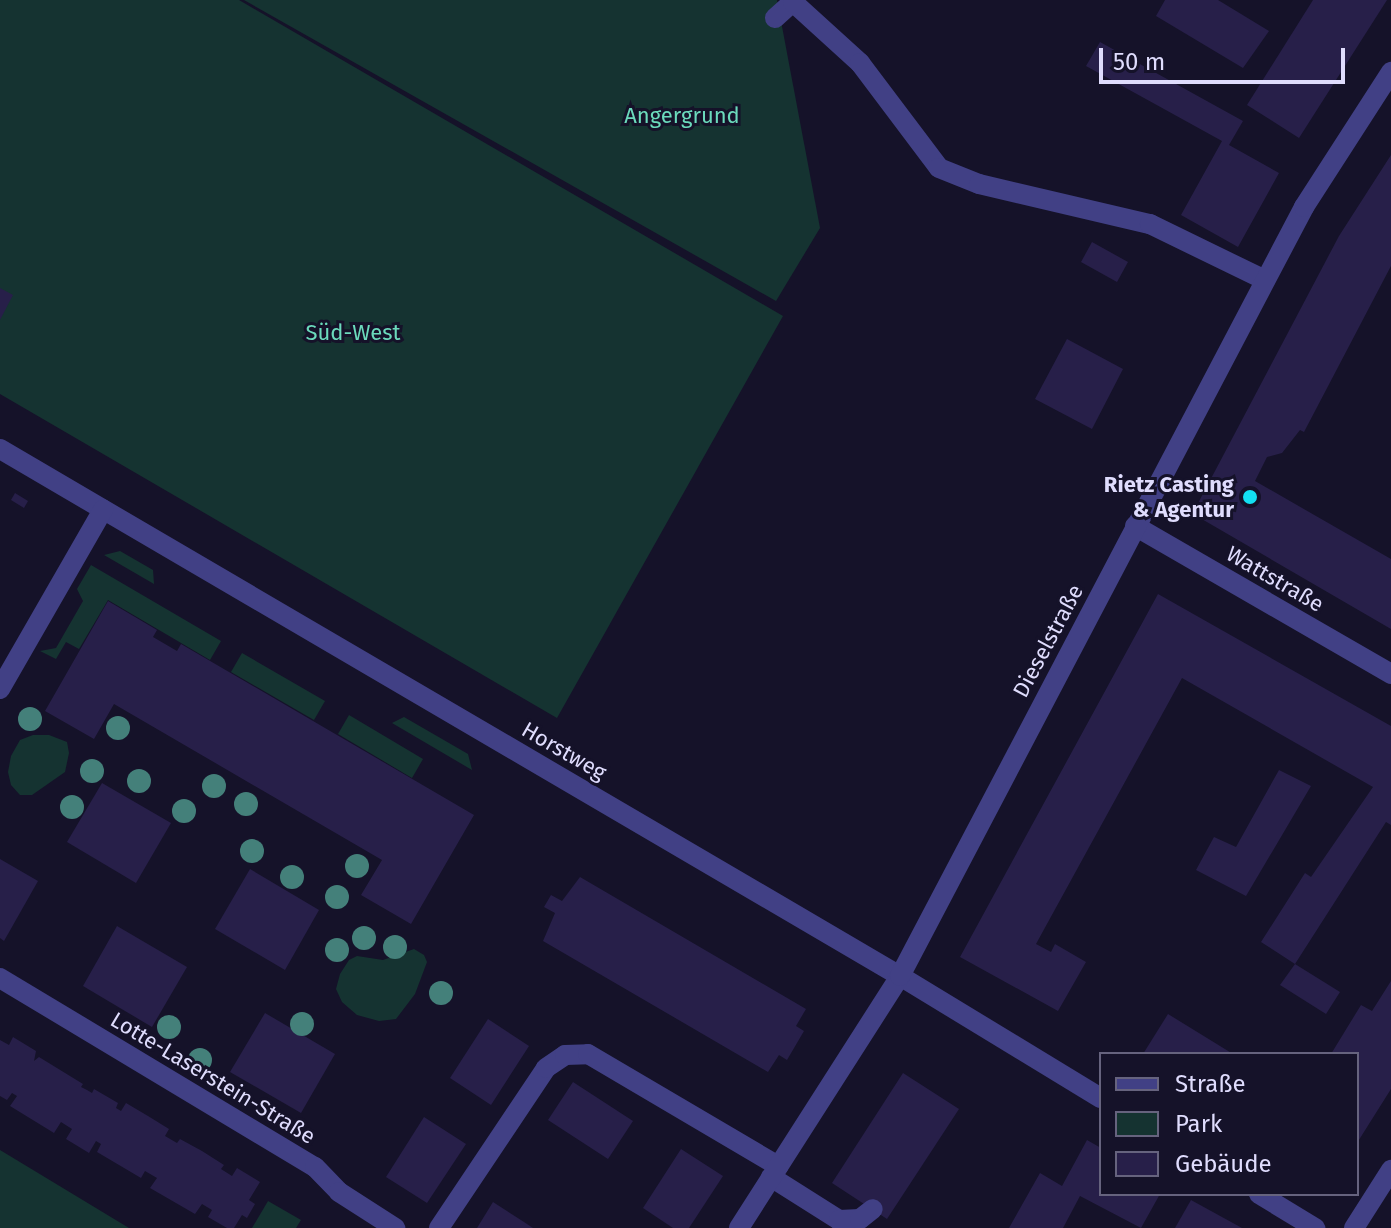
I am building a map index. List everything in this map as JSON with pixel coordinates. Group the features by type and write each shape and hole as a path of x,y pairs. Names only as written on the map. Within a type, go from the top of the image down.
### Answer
{"street":[{"path":"775,18 793,1 860,63 939,168 979,184 1150,224 1265,280"},
{"name":"Dieselstraße","path":"739,1228 900,976 1304,207 1391,72"},
{"name":"Horstweg","path":"0,449 900,976 1099,1097"},
{"path":"0,689 103,510"},
{"name":"Wattstraße","path":"1135,526 1391,674"},
{"name":"Lotte-Laserstein-Straße","path":"0,978 315,1167 339,1192 395,1228"},
{"path":"439,1228 546,1068 565,1055 588,1054 774,1172 839,1220 860,1219 873,1209"},
{"path":"1354,1228 1391,1170"},
{"path":"1262,1196 1315,1228"}],"green space":[{"name":"Süd-West","path":"0,0 239,0 783,316 557,718 0,394"},
{"name":"Angergrund","path":"244,0 777,0 820,228 776,301"},
{"path":"120,551 153,570 154,584 104,555"},
{"path":"91,565 221,641 210,660 108,600 79,649 66,642 56,659 40,651 56,648 83,601 77,589"},
{"path":"242,653 325,701 314,720 231,672"},
{"path":"349,715 423,759 412,778 338,734"},
{"path":"404,717 468,754 472,770 392,723"},
{"path":"33,735 49,735 67,742 69,753 65,772 32,795 20,795 11,785 8,772 11,756 20,740"},
{"path":"414,949 424,955 427,962 415,994 396,1019 379,1021 357,1015 342,1002 336,989 340,974 349,960 357,956 383,960"},
{"path":"0,1150 129,1228 0,1228"},
{"path":"268,1201 301,1220 296,1228 252,1228"}],"building":[{"path":"1165,0 1218,0 1269,31 1243,68 1156,16"},
{"path":"1313,0 1387,0 1299,138 1247,105"},
{"path":"1100,42 1243,121 1229,145 1279,173 1238,247 1181,215 1222,141 1086,66"},
{"path":"1391,155 1391,266 1304,432 1300,430 1282,453 1267,457 1255,481 1391,559 1391,629 1200,518 1196,507 1339,236"},
{"path":"1092,242 1128,262 1117,282 1081,262"},
{"path":"0,288 13,295 0,320"},
{"path":"1067,339 1123,369 1092,429 1035,399"},
{"path":"15,493 28,501 24,508 11,500"},
{"path":"1158,594 1391,726 1391,825 1386,822 1295,964 1261,942 1305,873 1311,877 1373,787 1182,678 1036,944 1051,952 1055,944 1086,962 1058,1011 960,957"},
{"path":"108,601 157,630 153,637 177,651 181,644 474,815 411,924 361,895 382,860 114,704 94,739 45,711"},
{"path":"1279,770 1311,786 1246,896 1196,870 1214,837 1236,847"},
{"path":"102,783 171,823 136,883 67,842"},
{"path":"0,859 38,881 4,941 0,938"},
{"path":"250,869 319,910 285,970 215,929"},
{"path":"580,877 806,1009 796,1026 804,1031 787,1060 779,1055 768,1072 543,941 555,913 544,907 551,895 562,901"},
{"path":"117,926 187,967 152,1027 83,986"},
{"path":"1295,964 1340,992 1326,1014 1280,985"},
{"path":"1391,981 1391,1089 1359,1140 1359,1052 1332,1052 1361,1005 1372,1011"},
{"path":"265,1013 335,1054 301,1113 230,1072"},
{"path":"1168,1014 1230,1052 1144,1052"},
{"path":"488,1019 529,1046 491,1105 450,1078"},
{"path":"13,1037 36,1051 34,1061 39,1057 83,1084 81,1087 92,1093 94,1089 118,1103 116,1108 121,1111 126,1103 169,1129 165,1136 177,1143 180,1139 202,1151 224,1165 221,1169 232,1176 237,1168 260,1182 249,1200 255,1204 247,1218 242,1215 234,1228 227,1228 208,1217 212,1210 202,1204 195,1214 150,1188 157,1178 145,1171 141,1178 97,1152 101,1144 96,1141 89,1153 66,1139 72,1129 61,1122 54,1133 10,1106 17,1096 12,1093 7,1100 0,1096 0,1040 9,1045"},
{"path":"903,1073 959,1109 887,1219 832,1183"},
{"path":"573,1082 633,1121 608,1159 548,1120"},
{"path":"424,1117 466,1144 427,1203 386,1177"},
{"path":"1087,1140 1099,1147 1099,1196 1159,1196 1141,1228 1080,1196 1063,1228 1009,1228 1040,1173 1062,1186"},
{"path":"681,1149 723,1176 689,1228 673,1228 643,1208"},
{"path":"1191,1200 1242,1228 1175,1228"},
{"path":"493,1202 524,1222 533,1228 477,1228"}],"place":[{"name":"Rietz Casting & Agentur","path":"1250,497"}]}
